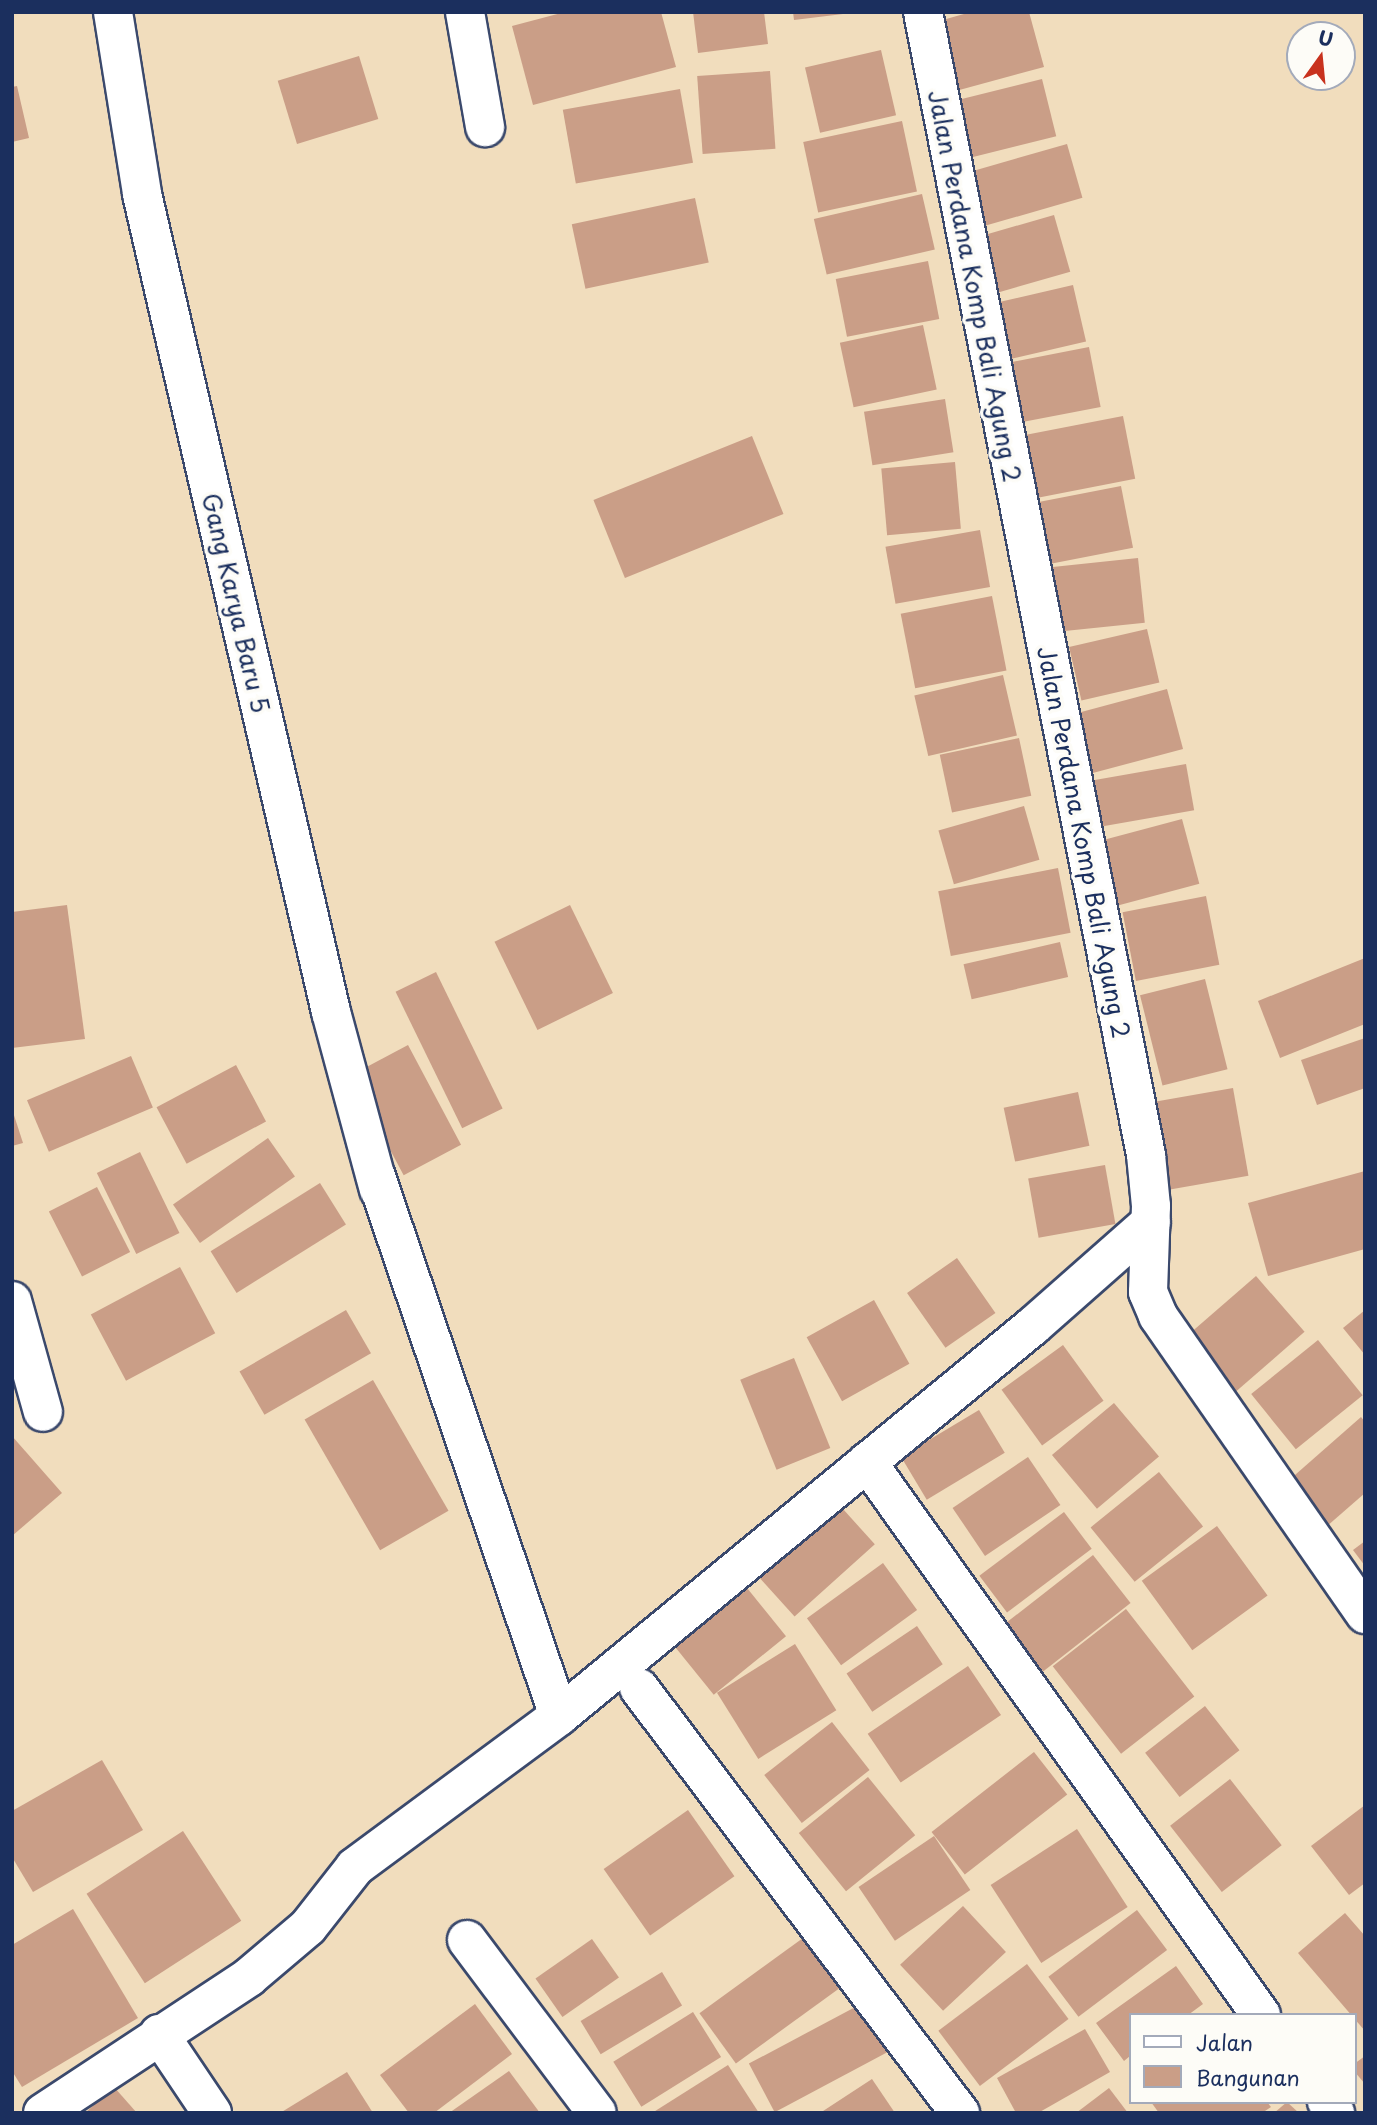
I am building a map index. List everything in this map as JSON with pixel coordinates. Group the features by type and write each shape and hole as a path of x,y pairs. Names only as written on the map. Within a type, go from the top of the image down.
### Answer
{"street":[{"name":"Gang Karya Baru 5","path":"113,12 142,194 331,1012 378,1183 559,1716"},
{"path":"465,12 485,127"},
{"name":"Jalan Perdana Komp Bali Agung 2","path":"923,12 1146,1155 1151,1222 1148,1292 1158,1315 1365,1614"},
{"path":"43,2113 165,2042 249,1978 308,1927 355,1867 559,1716 1062,1302 1151,1222"},
{"path":"12,1301 43,1412"},
{"path":"867,1462 1260,2013"},
{"path":"639,1688 960,2113"},
{"path":"467,1940 597,2113"},
{"path":"165,2042 212,2113"}],"building":[{"path":"565,12 661,12 676,67 533,105 512,26"},
{"path":"693,12 764,12 768,44 698,53"},
{"path":"793,12 843,12 843,14 794,20"},
{"path":"971,12 1029,12 1044,67 952,92 932,23"},
{"path":"881,50 896,115 820,133 805,68"},
{"path":"359,56 378,119 297,144 278,81"},
{"path":"770,71 775,149 703,154 697,76"},
{"path":"1042,79 1056,136 968,158 954,101"},
{"path":"17,86 29,138 12,142 12,87"},
{"path":"680,89 693,163 576,184 563,110"},
{"path":"902,121 917,191 818,212 803,142"},
{"path":"1067,144 1082,198 982,227 966,173"},
{"path":"922,194 935,250 827,275 814,219"},
{"path":"695,198 709,263 585,289 572,224"},
{"path":"1054,215 1070,272 998,292 982,236"},
{"path":"928,261 939,319 847,337 836,279"},
{"path":"1073,285 1086,342 1000,361 987,305"},
{"path":"923,325 937,390 854,407 840,343"},
{"path":"1089,347 1101,407 1017,423 1006,363"},
{"path":"945,399 953,452 872,465 864,412"},
{"path":"1123,416 1135,479 1026,500 1014,437"},
{"path":"752,436 783,514 625,578 593,500"},
{"path":"955,462 961,529 887,535 881,468"},
{"path":"1121,486 1133,548 1042,566 1030,504"},
{"path":"980,530 990,587 896,604 885,547"},
{"path":"1138,558 1145,623 1045,633 1039,568"},
{"path":"992,596 1007,671 915,688 901,614"},
{"path":"1147,629 1159,683 1081,701 1069,647"},
{"path":"1003,675 1017,735 928,756 914,695"},
{"path":"1167,689 1183,749 1077,777 1061,717"},
{"path":"1019,738 1031,796 952,813 940,755"},
{"path":"1186,764 1194,810 1089,829 1081,783"},
{"path":"1024,806 1039,860 954,884 938,831"},
{"path":"1182,819 1199,884 1108,908 1090,844"},
{"path":"1058,868 1071,933 951,956 938,891"},
{"path":"1206,896 1219,965 1136,981 1123,912"},
{"path":"67,905 85,1039 12,1048 12,912"},
{"path":"570,905 613,993 537,1030 495,942"},
{"path":"1060,942 1068,977 972,999 964,964"},
{"path":"1365,958 1365,1024 1280,1058 1258,1001"},
{"path":"436,972 503,1109 462,1128 396,992"},
{"path":"1205,979 1227,1069 1162,1085 1140,995"},
{"path":"1365,1038 1365,1088 1317,1105 1301,1060"},
{"path":"408,1045 461,1145 404,1175 351,1076"},
{"path":"131,1056 153,1108 49,1152 27,1100"},
{"path":"236,1065 266,1122 187,1164 157,1107"},
{"path":"1233,1088 1248,1176 1169,1190 1153,1102"},
{"path":"1078,1092 1089,1146 1015,1162 1004,1108"},
{"path":"12,1109 23,1143 12,1146"},
{"path":"268,1138 295,1177 200,1243 173,1205"},
{"path":"140,1152 179,1233 136,1254 97,1173"},
{"path":"1105,1165 1115,1224 1039,1238 1028,1179"},
{"path":"1365,1171 1365,1249 1268,1276 1248,1203"},
{"path":"320,1183 346,1225 237,1293 211,1251"},
{"path":"97,1187 130,1252 82,1277 49,1212"},
{"path":"957,1258 995,1313 945,1348 907,1293"},
{"path":"180,1267 215,1333 126,1381 91,1314"},
{"path":"1256,1276 1305,1332 1235,1392 1187,1336"},
{"path":"874,1300 909,1364 842,1401 807,1337"},
{"path":"346,1310 371,1353 264,1415 239,1372"},
{"path":"1365,1310 1365,1355 1343,1328"},
{"path":"1318,1340 1363,1395 1296,1449 1251,1394"},
{"path":"1063,1345 1104,1401 1042,1445 1002,1390"},
{"path":"794,1358 830,1448 777,1470 740,1380"},
{"path":"373,1380 448,1511 380,1550 305,1420"},
{"path":"1114,1403 1159,1457 1097,1509 1052,1455"},
{"path":"979,1410 1005,1453 927,1500 901,1457"},
{"path":"1361,1417 1365,1422 1365,1493 1326,1527 1287,1482"},
{"path":"12,1436 62,1493 12,1536"},
{"path":"1028,1457 1060,1505 985,1556 953,1508"},
{"path":"1159,1472 1203,1526 1135,1582 1091,1527"},
{"path":"834,1499 875,1544 795,1617 754,1571"},
{"path":"1064,1512 1092,1549 1007,1613 979,1576"},
{"path":"1217,1526 1268,1596 1192,1650 1142,1581"},
{"path":"1365,1541 1365,1566 1353,1550"},
{"path":"1093,1555 1131,1603 1043,1671 1006,1623"},
{"path":"883,1563 917,1610 841,1665 807,1618"},
{"path":"747,1588 786,1636 714,1695 675,1647"},
{"path":"1126,1609 1194,1696 1121,1754 1053,1666"},
{"path":"917,1626 943,1664 872,1712 847,1674"},
{"path":"795,1644 836,1710 758,1759 717,1693"},
{"path":"968,1666 1001,1715 901,1783 868,1734"},
{"path":"1205,1706 1239,1750 1180,1797 1145,1753"},
{"path":"832,1722 870,1770 802,1823 764,1775"},
{"path":"1034,1752 1067,1795 965,1875 932,1832"},
{"path":"102,1760 143,1830 33,1892 12,1857 12,1811"},
{"path":"868,1777 915,1835 846,1891 799,1833"},
{"path":"1230,1779 1282,1845 1222,1892 1170,1826"},
{"path":"1365,1805 1365,1883 1349,1895 1311,1846"},
{"path":"688,1810 734,1876 650,1935 604,1869"},
{"path":"1077,1829 1128,1907 1041,1963 991,1885"},
{"path":"183,1831 241,1921 145,1983 87,1894"},
{"path":"934,1836 970,1890 895,1941 859,1887"},
{"path":"963,1906 1006,1952 943,2011 900,1965"},
{"path":"73,1909 138,2018 22,2087 12,2071 12,1945"},
{"path":"1137,1910 1167,1950 1078,2017 1048,1977"},
{"path":"1345,1913 1365,1936 1365,2031 1356,2021 1356,2013 1350,2013 1298,1953"},
{"path":"803,1938 839,1988 736,2063 699,2013"},
{"path":"592,1939 619,1978 562,2017 535,1979"},
{"path":"1027,1964 1069,2019 980,2086 938,2031"},
{"path":"1176,1966 1203,2004 1191,2013 1128,2013 1128,2058 1124,2061 1096,2023"},
{"path":"662,1972 682,2005 601,2054 581,2021"},
{"path":"475,2004 512,2054 434,2113 409,2113 380,2075"},
{"path":"861,2004 887,2053 775,2112 749,2064"},
{"path":"693,2012 721,2057 641,2107 613,2062"},
{"path":"1085,2029 1110,2072 1038,2113 1016,2113 997,2078"},
{"path":"1365,2056 1365,2084 1356,2073 1356,2063"},
{"path":"728,2065 759,2113 652,2113"},
{"path":"509,2071 540,2113 449,2113"},
{"path":"347,2072 373,2113 280,2113"},
{"path":"872,2079 895,2113 820,2113"},
{"path":"114,2087 137,2113 85,2113"},
{"path":"1109,2088 1128,2113 1076,2113"},
{"path":"1152,2104 1269,2104 1271,2107 1262,2113 1159,2113"},
{"path":"1285,2104 1289,2104 1299,2113 1274,2113"}]}
